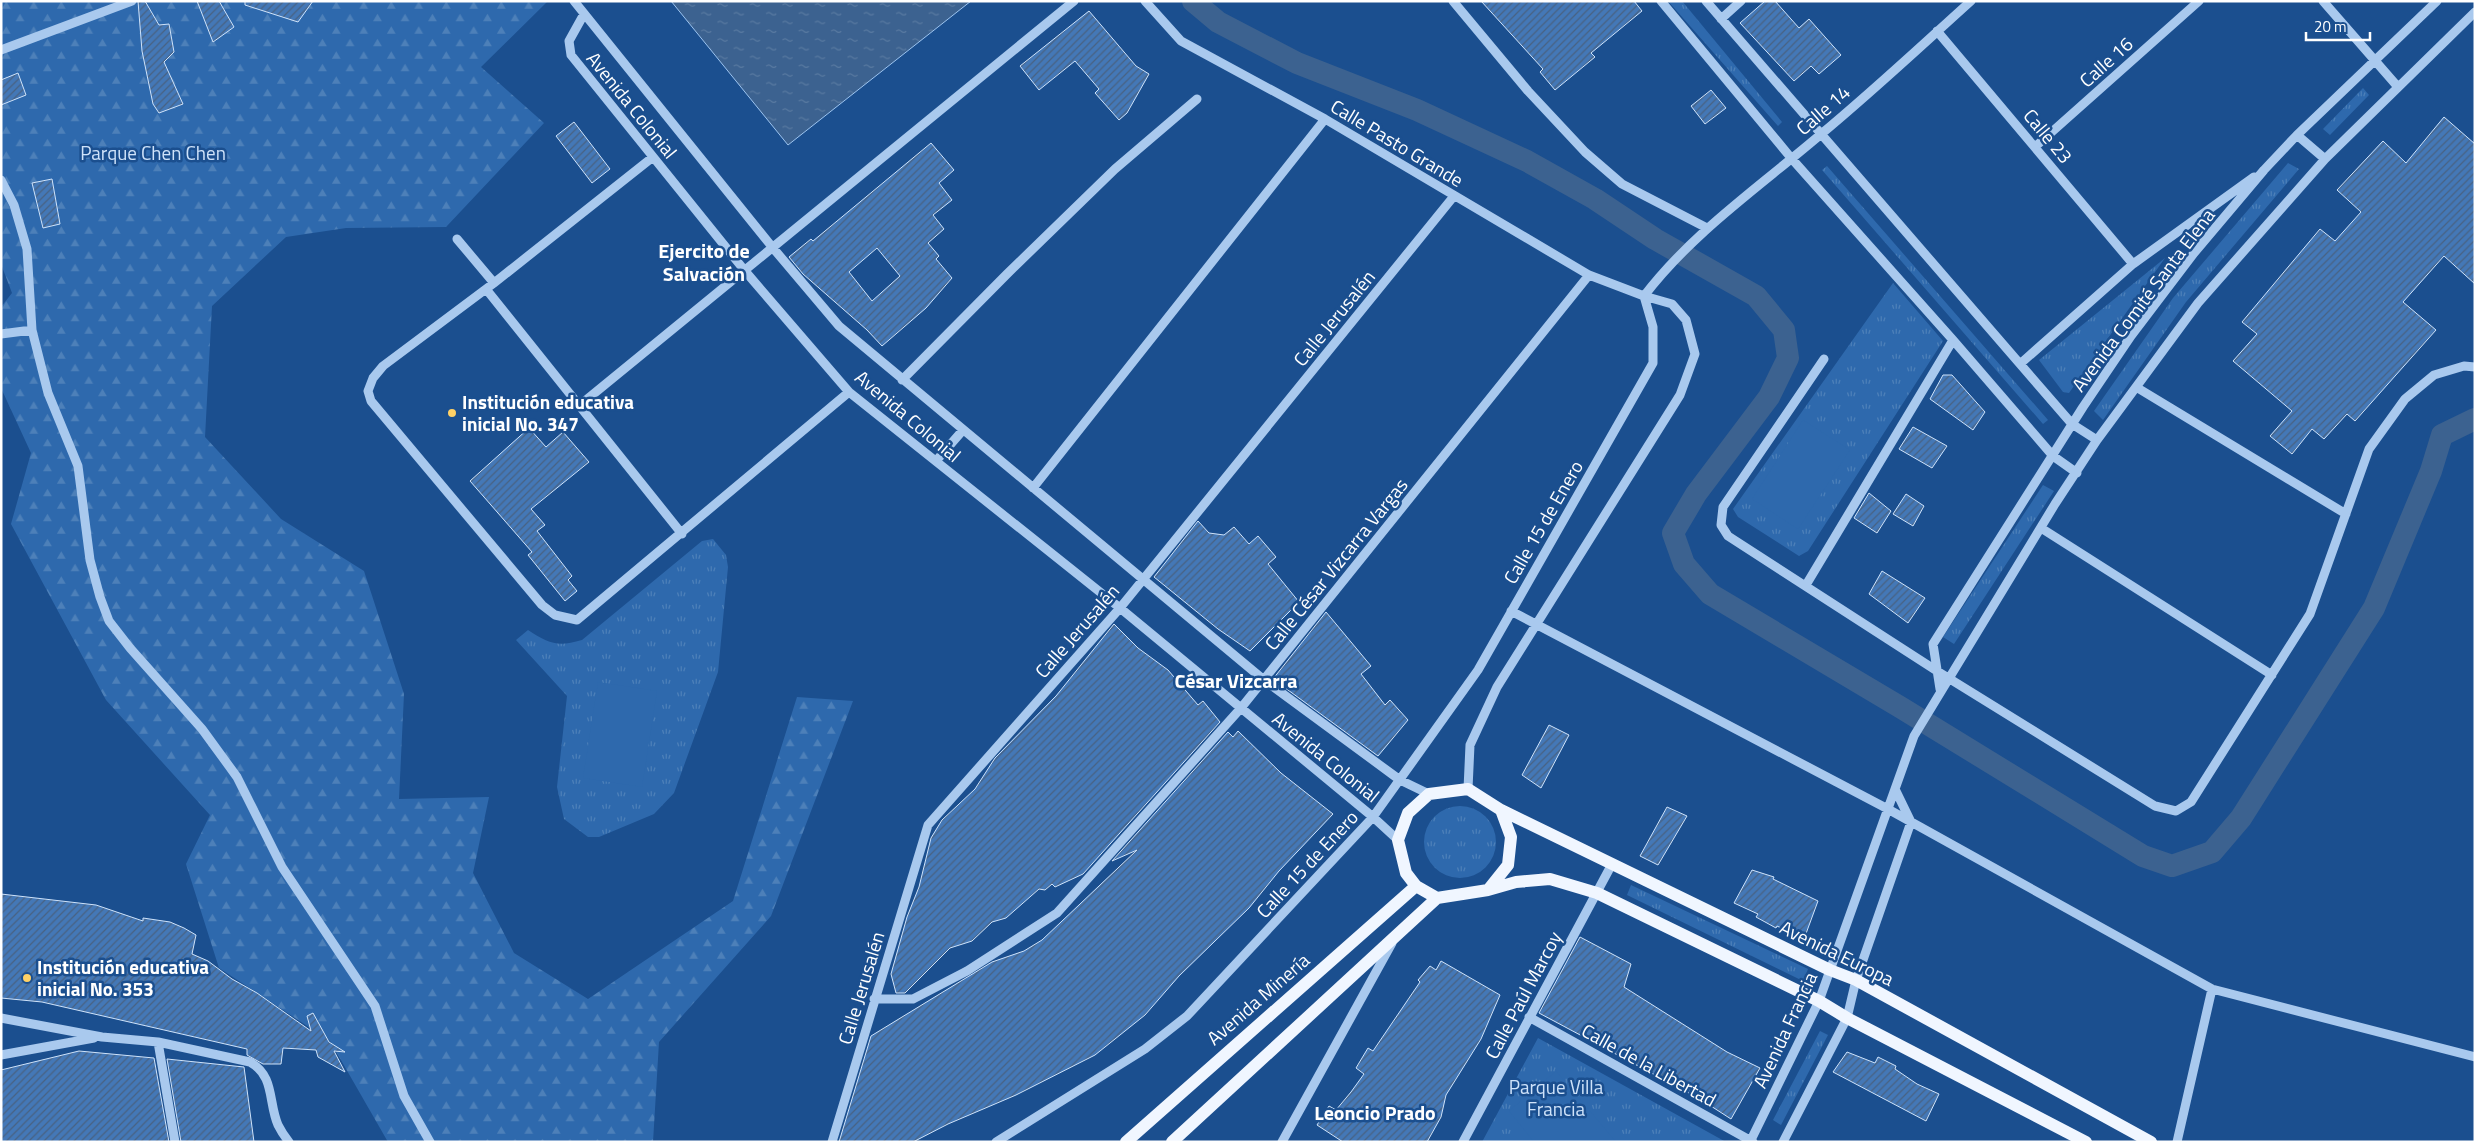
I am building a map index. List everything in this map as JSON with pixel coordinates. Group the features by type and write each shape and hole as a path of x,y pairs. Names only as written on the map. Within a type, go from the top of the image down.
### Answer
{"main road":[{"path":"1437,898 1416,886 1406,873 1398,840 1408,813 1429,794 1468,789 1501,810 1511,837 1508,865 1488,890"},
{"name":"Avenida Europa","path":"1501,810 1830,970 1856,980 2151,1142"},
{"path":"1172,1142 1437,898 1488,890 1516,882 1550,879 1596,893 1819,1001 1847,1018 2086,1142"},
{"name":"Avenida Minería","path":"1126,1142 1416,886"}],"street":[{"path":"1,50 132,1"},
{"path":"574,1 584,14"},
{"path":"580,405 1074,1"},
{"name":"Calle Pasto Grande","path":"1146,1 1181,41 1325,119 1589,275 1644,296"},
{"path":"1453,1 1528,92 1585,152 1622,184 1707,228"},
{"path":"1661,1 1792,159 2053,456 2077,473"},
{"path":"1706,1 2072,424 2097,440"},
{"path":"1721,19 1741,1"},
{"name":"Calle 14","path":"1644,296 1668,265 1693,240 1821,135 1971,1"},
{"name":"Calle 16","path":"2036,146 2198,1"},
{"path":"2323,1 2398,86"},
{"name":"Avenida Comité Santa Elena","path":"1940,689 1933,644 2072,424 2131,336 2194,253 2264,170 2297,135 2437,1"},
{"name":"Avenida Francia","path":"1752,1141 1819,1001 1886,808 1895,789 1914,736 1940,689 1949,678 2097,440 2198,303 2325,160 2475,12"},
{"name":"Avenida Colonial","path":"1398,840 1373,817 1120,608 849,392 745,271 571,55 569,41 584,14 773,248 839,326 1264,680 1400,780 1429,794"},
{"name":"Calle 23","path":"1937,31 2036,146 2133,264"},
{"path":"902,380 1114,169 1197,98"},
{"path":"1034,488 1325,119"},
{"path":"2297,135 2325,160"},
{"path":"653,157 494,283 383,366 374,378 368,391 371,401 542,605 555,614 577,620 682,534 849,392"},
{"path":"2020,364 2133,264 2264,170"},
{"path":"1,180 14,205 27,250 32,330 48,393 78,466 90,560 109,621 130,648 202,729 237,777 282,867 375,1006 404,1096 430,1142"},
{"name":"Calle Jerusalén","path":"832,1142 928,825 1120,608 1454,196"},
{"path":"457,239 494,283"},
{"name":"Calle César Vizcarra Vargas","path":"874,999 912,999 968,971 1057,913 1241,708 1589,275"},
{"path":"486,289 682,534"},
{"path":"1468,789 1470,745 1498,688 1680,395 1695,354 1686,320 1672,304 1644,296"},
{"name":"Calle 15 de Enero","path":"996,1142 1145,1049 1187,1016 1373,817 1478,670 1653,364 1652,327 1644,296"},
{"path":"1,334 32,330"},
{"path":"1806,585 1953,340"},
{"path":"1824,359 1723,507 1721,524 1728,536 1937,671 2155,806 2176,811 2191,802 2310,614 2369,449 2405,399 2434,374 2464,366 2475,367"},
{"path":"2136,388 2346,514"},
{"path":"936,461 963,430"},
{"path":"2041,528 2272,675"},
{"path":"1511,611 1886,808 2212,989 2475,1057"},
{"path":"1783,1142 1847,1018 1856,980 1911,822 1895,789"},
{"name":"Calle Paúl Marcoy","path":"1463,1142 1612,864"},
{"path":"1282,1142 1394,939"},
{"path":"2177,1142 2212,989"},
{"path":"1,1018 102,1037 158,1042 250,1062 259,1067 267,1078 278,1124 289,1142"},
{"name":"Calle de la Libertad","path":"1529,1018 1752,1141"},
{"path":"1,1055 102,1037"},
{"path":"158,1042 176,1142"}],"green space":[{"name":"Parque Chen Chen","path":"1,1 548,1 481,67 544,123 446,227 346,228 286,237 212,306 205,437 281,519 364,571 404,694 399,799 489,797 473,873 514,953 588,999 733,901 797,697 853,701 771,916 659,1042 653,1142 388,1142 330,1041 219,968 186,864 210,815 106,700 11,524 31,453 1,388 1,307 12,293 1,264"},
{"path":"1668,1 1682,1 1782,122 1778,126"},
{"path":"2363,88 2369,95 2330,135 2323,129"},
{"path":"2288,163 2299,169 2186,302 2103,420 2094,411 2173,298"},
{"path":"1827,166 2048,420 2043,424 1822,170"},
{"path":"2165,258 2069,393 2063,392 2039,360"},
{"path":"1893,283 1943,341 1808,551 1799,556 1738,517 1733,509"},
{"path":"1803,420 1850,450 1798,529 1752,499"},
{"path":"2043,485 2054,491 1954,644 1943,637"},
{"path":"713,539 726,555 728,567 718,672 674,793 654,814 599,837 588,837 564,819 557,787 567,696 516,640 528,630 554,643 560,644 582,640 702,541"},
{"path":"598,682 657,691 642,787 583,778"},
{"path":"1460,806 1480,812 1490,822 1496,842 1490,862 1480,872 1460,878 1440,872 1430,862 1424,842 1430,822 1440,812"},
{"path":"1631,885 1808,969 1803,981 1627,895"},
{"path":"1820,1031 1828,1035 1781,1125 1773,1120"},
{"name":"Parque Villa Francia","path":"1538,1038 1726,1142 1482,1142"},
{"path":"1556,1071 1616,1142 1534,1142 1509,1111"}],"water":[{"path":"671,1 971,1 788,145"}],"building":[{"path":"138,1 145,1 159,25 169,24 174,52 164,62 183,104 159,113 153,104 142,51"},
{"path":"197,1 219,1 234,27 213,42"},
{"path":"245,1 313,1 298,22 245,5"},
{"path":"1481,1 1634,1 1642,11 1591,53 1595,57 1555,90 1540,72 1543,69"},
{"path":"1765,1 1775,1 1799,28 1809,19 1841,55 1819,74 1811,66 1794,81 1740,23"},
{"path":"1089,11 1136,66 1149,74 1127,113 1119,120 1095,93 1099,89 1075,61 1039,90 1020,66"},
{"path":"18,73 26,95 1,105 1,80"},
{"path":"1711,90 1726,108 1705,124 1691,106"},
{"path":"2444,117 2475,144 2475,284 2444,256 2403,302 2436,330 2355,421 2347,414 2324,439 2312,429 2292,454 2270,436 2292,411 2233,361 2257,334 2242,322 2320,229 2335,241 2361,212 2337,190 2383,141 2406,163"},
{"path":"574,122 610,169 592,183 556,136"},
{"path":"931,143 954,170 939,183 952,200 933,215 944,229 928,243 939,256 936,259 952,278 926,308 882,346 867,330 803,274 789,257 811,239 813,241","holes":["877,248 900,276 872,301 849,272"]},
{"path":"52,179 60,224 43,228 32,183"},
{"path":"1943,375 1952,375 1985,412 1973,430 1930,399"},
{"path":"1913,427 1947,446 1932,468 1899,449"},
{"path":"529,428 546,447 563,432 589,462 531,509 545,525 537,531 572,576 568,580 577,591 565,601 528,555 532,552 470,481"},
{"path":"1869,493 1891,511 1877,533 1854,518"},
{"path":"1906,494 1924,506 1913,526 1893,514"},
{"path":"1198,521 1209,533 1224,535 1234,527 1249,544 1258,536 1276,557 1268,564 1299,602 1250,651 1218,629 1154,577"},
{"path":"1882,571 1925,598 1908,623 1869,594"},
{"path":"1326,612 1371,666 1361,674 1385,705 1390,700 1408,720 1378,756 1273,679"},
{"path":"1114,624 1138,648 1168,670 1198,705 1203,701 1220,722 1083,874 1055,887 1052,884 1045,890 1039,889 1006,918 992,922 972,941 950,948 905,993 896,993 891,974 907,917 919,887 931,838 942,820 975,789 995,758 1056,696"},
{"path":"1549,725 1569,735 1541,788 1522,775"},
{"path":"1238,731 1281,773 1333,814 1279,871 1249,908 1179,976 1145,1015 1095,1055 1016,1095 948,1124 913,1142 839,1142 871,1036 992,962 1024,951 1042,940 1137,850 1112,861 1228,732 1233,737"},
{"path":"1667,807 1687,816 1658,865 1640,856"},
{"path":"1752,870 1774,877 1773,879 1818,901 1804,939 1777,926 1776,928 1756,917 1758,914 1734,903"},
{"path":"1,894 96,905 143,921 143,918 170,922 184,928 196,935 192,954 208,961 311,1031 307,1016 313,1013 329,1042 345,1052 334,1051 345,1072 318,1057 316,1050 283,1048 281,1064 263,1064 247,1055 247,1049 42,1002 1,998"},
{"path":"1580,937 1631,964 1624,987 1727,1052 1760,1068 1731,1119 1700,1099 1539,1013"},
{"path":"1441,961 1500,995 1481,1039 1446,1095 1441,1117 1427,1142 1343,1142 1317,1125 1329,1106 1336,1110 1351,1092 1364,1074 1356,1068 1368,1048 1373,1051 1420,982 1418,980 1430,966 1436,970"},
{"path":"79,1051 154,1058 169,1142 1,1142 1,1070"},
{"path":"1847,1052 1875,1063 1878,1057 1896,1066 1895,1069 1917,1084 1939,1094 1926,1121 1833,1072"},
{"path":"167,1059 244,1067 254,1142 181,1142"}],"waterway":[{"path":"1193,1 1218,22 1297,63 1417,110 1527,161 1595,199 1655,239 1756,296 1784,330 1788,358 1769,397 1696,494 1673,533 1684,564 1710,594 1900,707 2143,856 2172,866 2212,852 2241,818 2374,608 2431,471 2442,435 2475,419"}],"place":[{"name":"Institución educativa inicial No. 347","path":"452,413"},
{"name":"Institución educativa inicial No. 353","path":"27,978"}],"district":[{"name":"Ejercito de Salvación","path":"704,262"},
{"name":"César Vizcarra","path":"1236,681"},
{"name":"Leoncio Prado","path":"1375,1113"}]}
